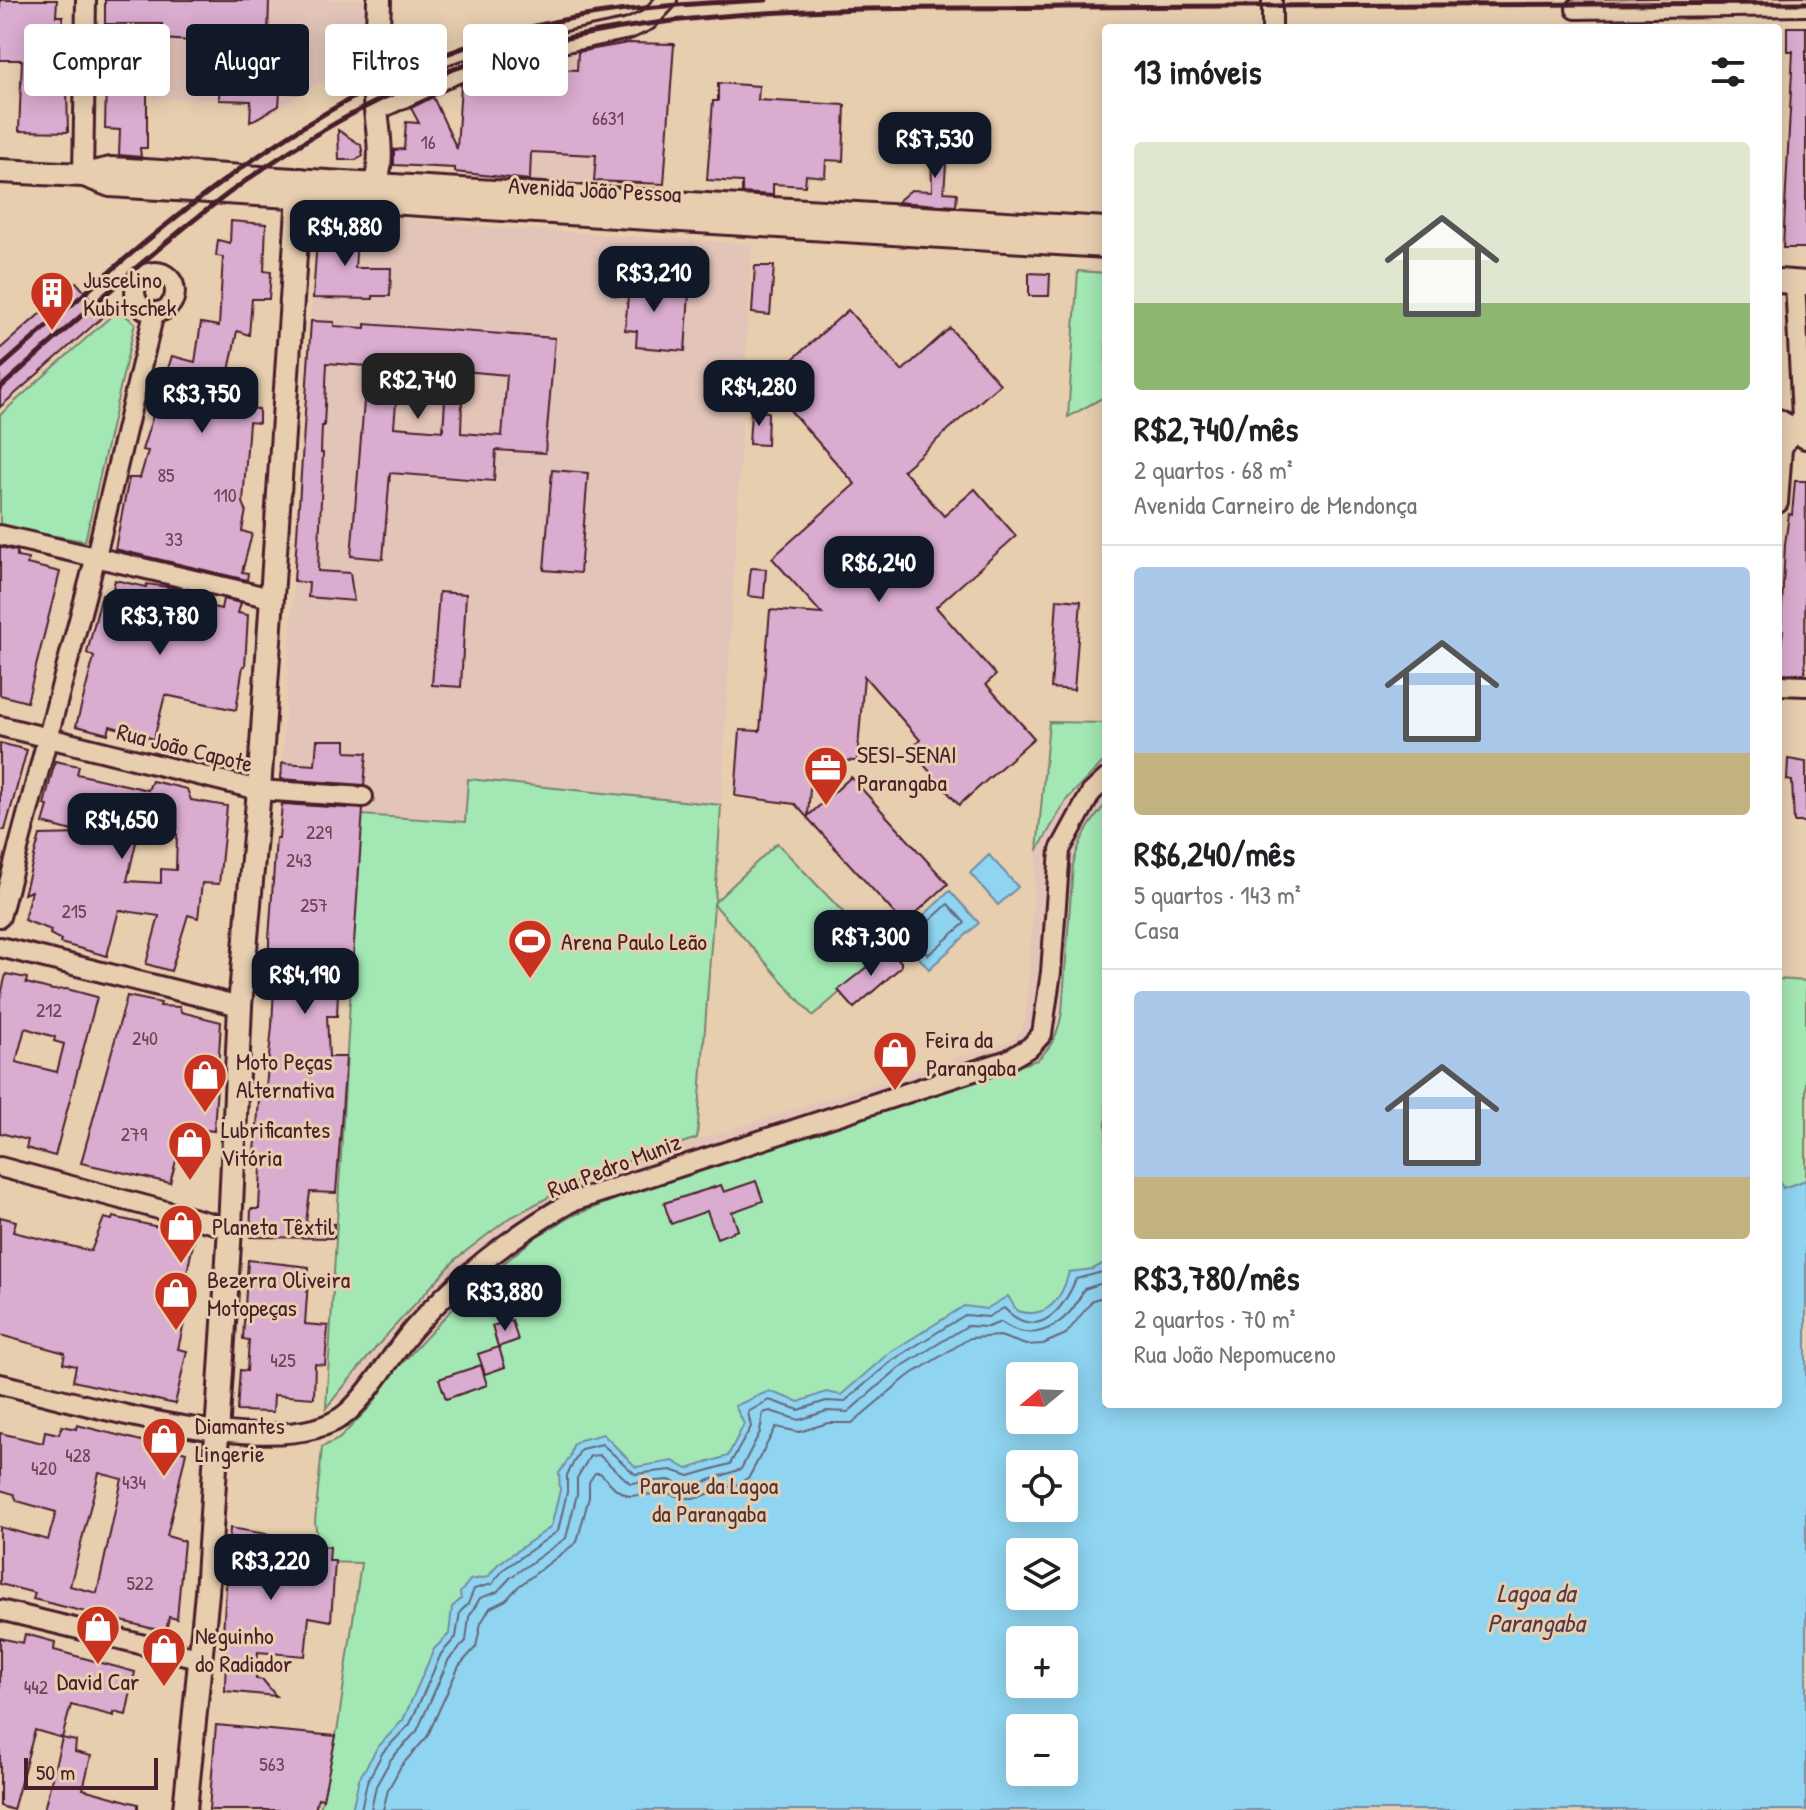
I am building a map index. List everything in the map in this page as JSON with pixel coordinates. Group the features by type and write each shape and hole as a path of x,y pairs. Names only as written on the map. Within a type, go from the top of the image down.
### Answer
{"main road":[{"path":"373,192 381,142 374,77 379,0"},
{"name":"Avenida João Pessoa","path":"0,171 83,175 111,169 300,188 1102,229"},
{"path":"185,1810 202,1659 230,1228 240,1006 259,790 300,188"},
{"name":"Avenida João Pessoa","path":"373,192 1102,246"}],"street":[{"path":"83,175 86,0"},
{"path":"377,110 457,73 557,44 629,29 648,20 667,0"},
{"path":"1272,0 1272,24"},
{"path":"1576,12 1806,6"},
{"path":"1782,448 1802,417 1793,282"},
{"path":"0,917 96,556 154,313"},
{"path":"0,535 271,598"},
{"path":"1782,685 1806,686"},
{"name":"Rua João Capote","path":"0,726 259,790 363,797"},
{"name":"Rua Pedro Muniz","path":"0,1384 217,1433 294,1433 324,1425 347,1413 414,1328 455,1285 531,1225 571,1202 1008,1060 1030,1047 1042,1034 1048,1009 1060,850 1074,819 1091,793 1102,783"},
{"path":"0,947 240,1006"},
{"path":"0,1167 230,1228"},
{"path":"0,1610 202,1659"}],"shaded area":[{"path":"159,0 365,0 364,24 325,24 325,80 309,89 309,24 186,24 186,96 298,96 257,120 253,100 153,99 153,96 170,96 170,24 158,24"},
{"path":"605,41 593,188 455,172 461,83 463,96 568,96 568,52"},
{"path":"318,209 487,227 752,244 721,805 469,780 465,822 361,815 363,772 282,765"},
{"name":"Feira da Parangaba","path":"1102,763 1102,809 1083,833 1073,865 1062,1013 1057,1035 1037,1060 606,1202 536,1237 467,1293 425,1336 372,1406 355,1422 334,1399 457,1258 508,1219 595,1172 1011,1041 1021,1031 1026,1016 1037,851 1067,799"}],"green space":[{"path":"1078,271 1102,273 1102,398 1068,417"},
{"path":"118,310 135,323 85,541 0,527 0,415"},
{"path":"1049,722 1102,723 1102,763 1067,799 1037,851"},
{"name":"Arena Paulo Leão","path":"468,779 721,805 715,902 777,843 883,954 813,1016 714,904 697,1138 595,1172 508,1219 457,1258 326,1408 361,815 465,822"},
{"name":"Lagoa da Parangaba","path":"1102,809 1102,1408 1782,1408 1782,979 1806,981 1806,1810 320,1810 338,1726 361,1563 321,1562 315,1522 322,1447 339,1439 371,1406 394,1372 467,1293 536,1237 572,1216 655,1184 1037,1060 1054,1039 1062,1013 1073,865 1082,840"}],"water":[{"path":"989,855 1018,887 998,905 970,873"},
{"path":"950,891 979,923 929,969 900,937"},
{"name":"Lagoa da Parangaba","path":"1806,1180 1806,1810 352,1810 359,1779 377,1748 403,1720 434,1649 449,1634 452,1607 461,1599 460,1593 470,1580 488,1577 498,1564 551,1527 560,1490 559,1473 570,1457 573,1445 603,1434 636,1467 673,1461 687,1469 728,1456 744,1424 735,1406 769,1391 799,1402 826,1392 841,1395 889,1353 964,1306 986,1309 1008,1296 1017,1311 1045,1310 1057,1299 1069,1272 1093,1269 1102,1264 1102,1408 1782,1408 1782,1186"}],"building":[{"path":"0,0 57,0 56,16 63,16 63,24 24,24 24,96 67,96 68,132 19,131 22,60 0,60"},
{"path":"105,0 269,0 268,24 186,24 186,41 170,40 170,24 105,24"},
{"path":"1787,27 1806,27 1806,248 1783,248 1793,51 1787,51"},
{"path":"628,43 674,44 664,184 594,181 596,155 531,152 530,180 455,172 455,168 394,165 394,150 404,149 406,122 419,123 411,108 433,97 457,149 461,84 463,96 568,96 568,69 577,70 578,52"},
{"path":"718,83 759,86 758,100 845,105 843,161 826,160 825,177 806,175 805,186 773,184 773,195 742,193 742,182 707,180 713,101 718,101"},
{"path":"106,96 147,96 147,148 140,148 141,157 119,155 120,130 105,129"},
{"path":"219,96 280,96 279,106 250,122 251,101 219,100"},
{"path":"338,130 361,145 363,156 356,160 339,160"},
{"path":"948,138 944,192 957,193 956,206 897,202 911,190 932,191 931,139"},
{"path":"231,221 266,224 264,271 271,272 269,299 252,299 249,335 237,331 228,376 250,378 248,408 259,409 259,423 249,422 243,502 246,510 242,531 252,534 242,572 248,573 247,580 115,549 129,478 140,478 148,451 142,450 172,356 195,362 201,323 219,326 223,257 216,256 218,240 230,243"},
{"path":"318,225 358,227 355,268 391,268 390,296 373,296 373,299 313,298"},
{"path":"755,266 774,266 770,315 752,313"},
{"path":"1029,273 1050,274 1049,296 1029,296"},
{"path":"613,278 663,282 663,292 689,294 685,351 636,347 637,331 625,330 628,296 612,295"},
{"name":"Juscelino Kubitschek","path":"76,282 105,315 0,407 0,349"},
{"path":"848,310 902,371 950,328 1000,384 903,470 944,516 975,489 1016,536 936,607 996,675 986,684 1034,738 959,805 910,749 920,740 864,676 857,761 812,760 808,816 851,777 948,884 904,924 795,804 735,796 740,730 760,731 770,610 822,614 772,558 855,484 766,383"},
{"path":"311,321 334,322 334,326 365,328 365,324 555,338 545,453 496,450 494,481 390,473 383,559 351,556 367,366 327,363 318,571 350,573 354,601 308,597 309,583 294,581","holes":["399,367 447,370 443,431 394,427","463,371 507,375 502,436 461,433"]},
{"path":"751,411 768,412 767,445 749,444"},
{"path":"552,470 588,473 580,573 544,570"},
{"path":"1795,481 1806,481 1805,674 1782,673 1785,544 1789,514 1792,515"},
{"path":"0,547 17,551 17,557 28,559 27,564 60,572 27,702 0,695"},
{"path":"751,568 766,569 764,598 748,596"},
{"path":"115,580 146,587 147,584 174,588 171,597 221,609 223,599 241,603 238,613 248,615 245,666 236,710 165,695 154,739 110,726 108,734 76,726 94,657 87,653 102,594 111,597"},
{"path":"439,592 466,594 461,687 432,685"},
{"path":"1057,599 1081,601 1074,690 1051,688"},
{"path":"317,740 346,740 346,752 367,753 364,785 281,779 282,763 315,765"},
{"path":"0,743 27,750 5,830 0,830"},
{"path":"1788,759 1806,762 1806,822 1794,822 1792,781 1787,780"},
{"path":"55,761 79,766 77,774 148,790 152,781 187,789 191,800 227,806 219,884 202,883 198,918 188,915 171,971 146,964 159,916 119,910 107,956 60,943 61,940 50,934 51,930 24,920 31,891 24,894 40,835 83,834 43,823 48,806 44,805","holes":["151,830 177,834 176,870 161,869 161,883 127,881 138,834"]},
{"path":"282,804 363,809 353,958 333,956 331,992 338,993 337,1016 327,1016 329,1057 346,1057 336,1193 310,1192 306,1222 334,1224 334,1238 250,1237 251,1209 259,1209 261,1167 254,1167 260,1086 266,1087 272,1026 275,967 269,966 269,939 276,838 279,838"},
{"path":"889,949 901,962 901,967 854,1008 838,990"},
{"path":"6,974 27,978 26,983 53,990 67,989 97,997 55,1156 26,1148 28,1140 0,1133 0,999","holes":["25,1028 55,1037 54,1041 64,1044 57,1072 16,1062"]},
{"path":"127,996 161,1003 160,1006 180,1007 181,1012 221,1022 214,1131 185,1127 170,1183 81,1163"},
{"path":"756,1181 763,1201 732,1212 738,1230 717,1238 707,1211 671,1224 664,1203 721,1185 724,1192"},
{"path":"0,1217 16,1221 13,1232 91,1251 104,1218 112,1220 113,1217 195,1235 183,1291 191,1293 178,1349 187,1351 175,1404 73,1381 76,1366 63,1363 65,1353 0,1335"},
{"path":"248,1260 309,1267 305,1324 328,1326 325,1365 315,1364 314,1398 274,1395 273,1412 237,1411 240,1370 247,1371 249,1340 243,1339"},
{"path":"512,1320 518,1340 498,1347 492,1326"},
{"path":"499,1347 505,1367 485,1374 478,1354"},
{"path":"481,1365 487,1385 446,1399 439,1379"},
{"path":"77,1425 186,1452 167,1536 184,1541 177,1619 169,1617 166,1632 33,1599 35,1593 0,1584 0,1527 48,1540 56,1512 17,1501 14,1494 0,1490 0,1433 43,1443 45,1431 59,1434 62,1426 76,1429","holes":["99,1473 122,1479 97,1593 70,1586"]},
{"path":"230,1528 298,1539 298,1544 330,1547 329,1561 335,1561 331,1621 309,1617 305,1656 258,1652 256,1679 263,1680 276,1696 225,1691 226,1649 222,1648"},
{"path":"25,1634 55,1642 54,1650 135,1672 126,1715 114,1712 114,1716 71,1705 62,1738 35,1730 13,1810 0,1806 0,1638 23,1643"},
{"path":"216,1725 336,1736 323,1799 318,1798 315,1810 209,1810"},
{"path":"62,1738 76,1741 75,1752 91,1756 83,1789 138,1804 138,1810 44,1810"}],"railway":[{"path":"0,368 196,201 266,151 338,106 414,67 494,37 579,17 649,8 766,0"},
{"path":"0,388 201,215 309,139 367,106 427,79 504,53 582,35 661,22 822,10 1806,3"}],"place":[{"name":"Juscelino Kubitschek","path":"52,332"},
{"name":"SESI-SENAI Parangaba","path":"826,807"},
{"name":"Arena Paulo Leão","path":"530,980"},
{"name":"Feira da Parangaba","path":"895,1092"},
{"name":"Moto Peças Alternativa","path":"205,1114"},
{"name":"Lubrificantes Vitória","path":"190,1182"},
{"name":"Planeta Têxtil","path":"181,1265"},
{"name":"Bezerra Oliveira Motopeças","path":"176,1332"},
{"name":"Diamantes Lingerie","path":"164,1478"},
{"name":"David Car","path":"98,1666"},
{"name":"Neguinho do Radiador","path":"164,1688"}],"park label":[{"name":"Parque da Lagoa da Parangaba","path":"709,1499"}]}
